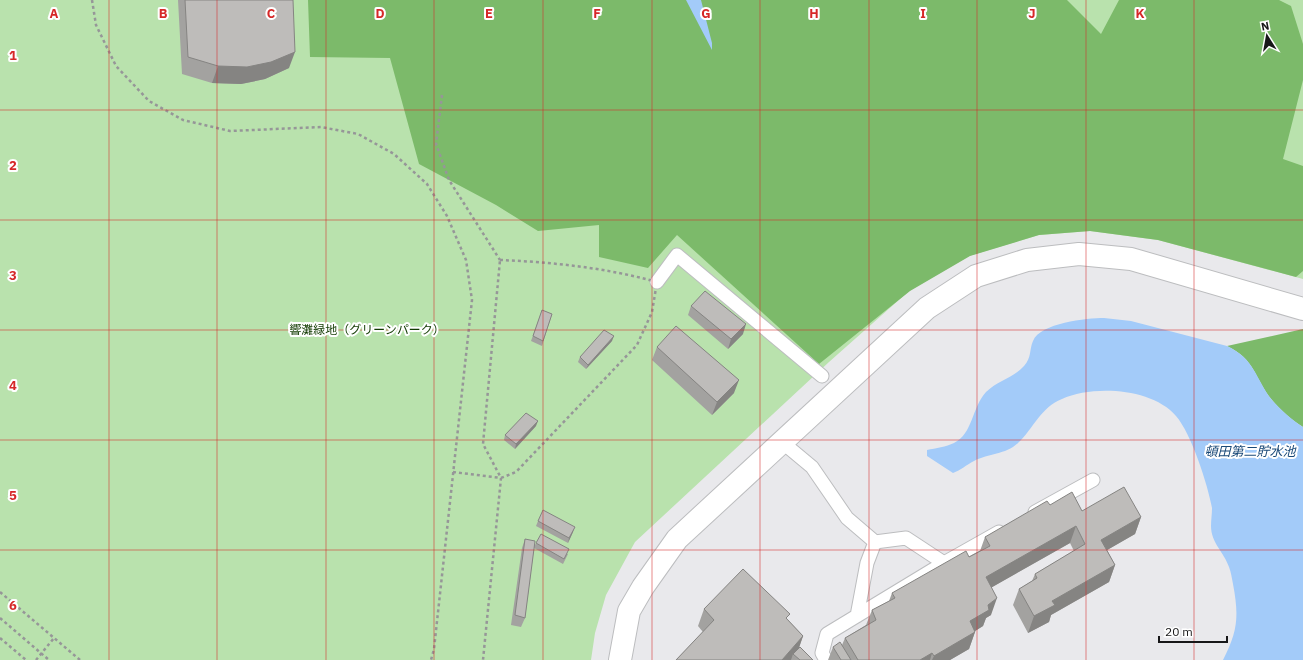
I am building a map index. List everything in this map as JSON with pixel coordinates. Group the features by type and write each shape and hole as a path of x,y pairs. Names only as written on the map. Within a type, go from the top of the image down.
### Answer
{"street":[{"path":"620,660 629,611 643,587 677,538 927,308 976,276 1027,260 1079,254 1131,259 1303,309"}],"lane":[{"path":"657,282 677,255 822,376"},
{"path":"782,442 812,467 847,518 875,542 906,538 944,562"},
{"path":"1026,518 1094,480"},
{"path":"826,660 822,653 827,634 944,562 1012,525"},
{"path":"857,616 867,563 875,542"}],"path":[{"path":"92,0 96,25 116,66 149,101 183,120 230,131 321,127 358,134 394,154 428,184 447,216 466,260 472,300 434,649 431,660"},
{"path":"442,95 436,144 449,180 500,260 483,444 501,478 483,660"},
{"path":"453,472 501,478 516,472 637,345 652,312 657,282 630,275 527,261 500,260"},
{"path":"0,592 80,660"},
{"path":"0,618 49,660"},
{"path":"0,638 26,660"},
{"path":"36,660 54,638"}],"green space":[{"name":"響灘緑地（グリーンパーク）","path":"0,0 1303,0 1303,279 1158,240 1090,231 1039,235 969,256 909,291 829,362 635,542 606,595 595,633 591,660 0,660"},
{"path":"308,0 1067,0 1101,34 1119,0 1279,0 1291,6 1303,44 1303,80 1283,159 1303,166 1303,271 1296,277 1158,240 1090,231 1039,235 970,256 910,291 819,364 677,235 648,268 599,257 599,225 538,231 496,205 419,164 390,58 310,57"},
{"path":"1303,329 1303,427 1295,422 1272,400 1254,370 1244,357 1237,351 1227,346"}],"water":[{"path":"686,0 701,0 712,43 712,50"},
{"name":"頓田第二貯水池","path":"1104,318 1131,321 1227,346 1236,351 1249,363 1272,400 1295,422 1303,427 1303,660 1223,660 1232,640 1236,623 1235,595 1230,571 1227,562 1213,537 1211,526 1212,508 1210,498 1203,473 1193,447 1182,424 1176,416 1165,407 1138,395 1122,392 1105,391 1075,395 1062,399 1048,408 1024,437 1013,447 1002,452 980,458 953,473 927,456 927,450 948,446 960,439 969,427 981,398 986,392 990,388 1015,374 1027,363 1033,341 1037,335 1054,326 1065,323"}],"building":[{"path":"185,0 293,0 295,52 271,62 247,67 218,66 188,57"},
{"path":"705,291 746,324 731,339 691,306"},
{"path":"542,310 552,314 543,341 533,336"},
{"path":"676,326 739,380 717,402 657,347"},
{"path":"604,330 614,336 588,365 580,357"},
{"path":"526,413 538,421 516,444 505,435"},
{"path":"1124,487 1141,517 1101,540 1115,565 1052,601 1055,605 1034,616 1019,589 1037,578 1035,574 1085,544 1076,526 986,577 997,598 988,605 989,610 970,621 975,632 934,656 932,653 920,660 858,660 845,638 876,620 872,610 895,598 892,593 966,551 969,557 990,546 985,537 1047,501 1050,505 1072,492 1082,511"},
{"path":"543,510 575,527 569,538 538,521"},
{"path":"541,534 569,549 564,559 536,543"},
{"path":"525,539 535,541 525,618 515,615"},
{"path":"743,569 790,614 786,618 803,636 782,660 676,660 714,620 704,609"},
{"path":"840,642 851,660 841,660 833,647"},
{"path":"800,647 813,660 800,660 793,654"}]}
